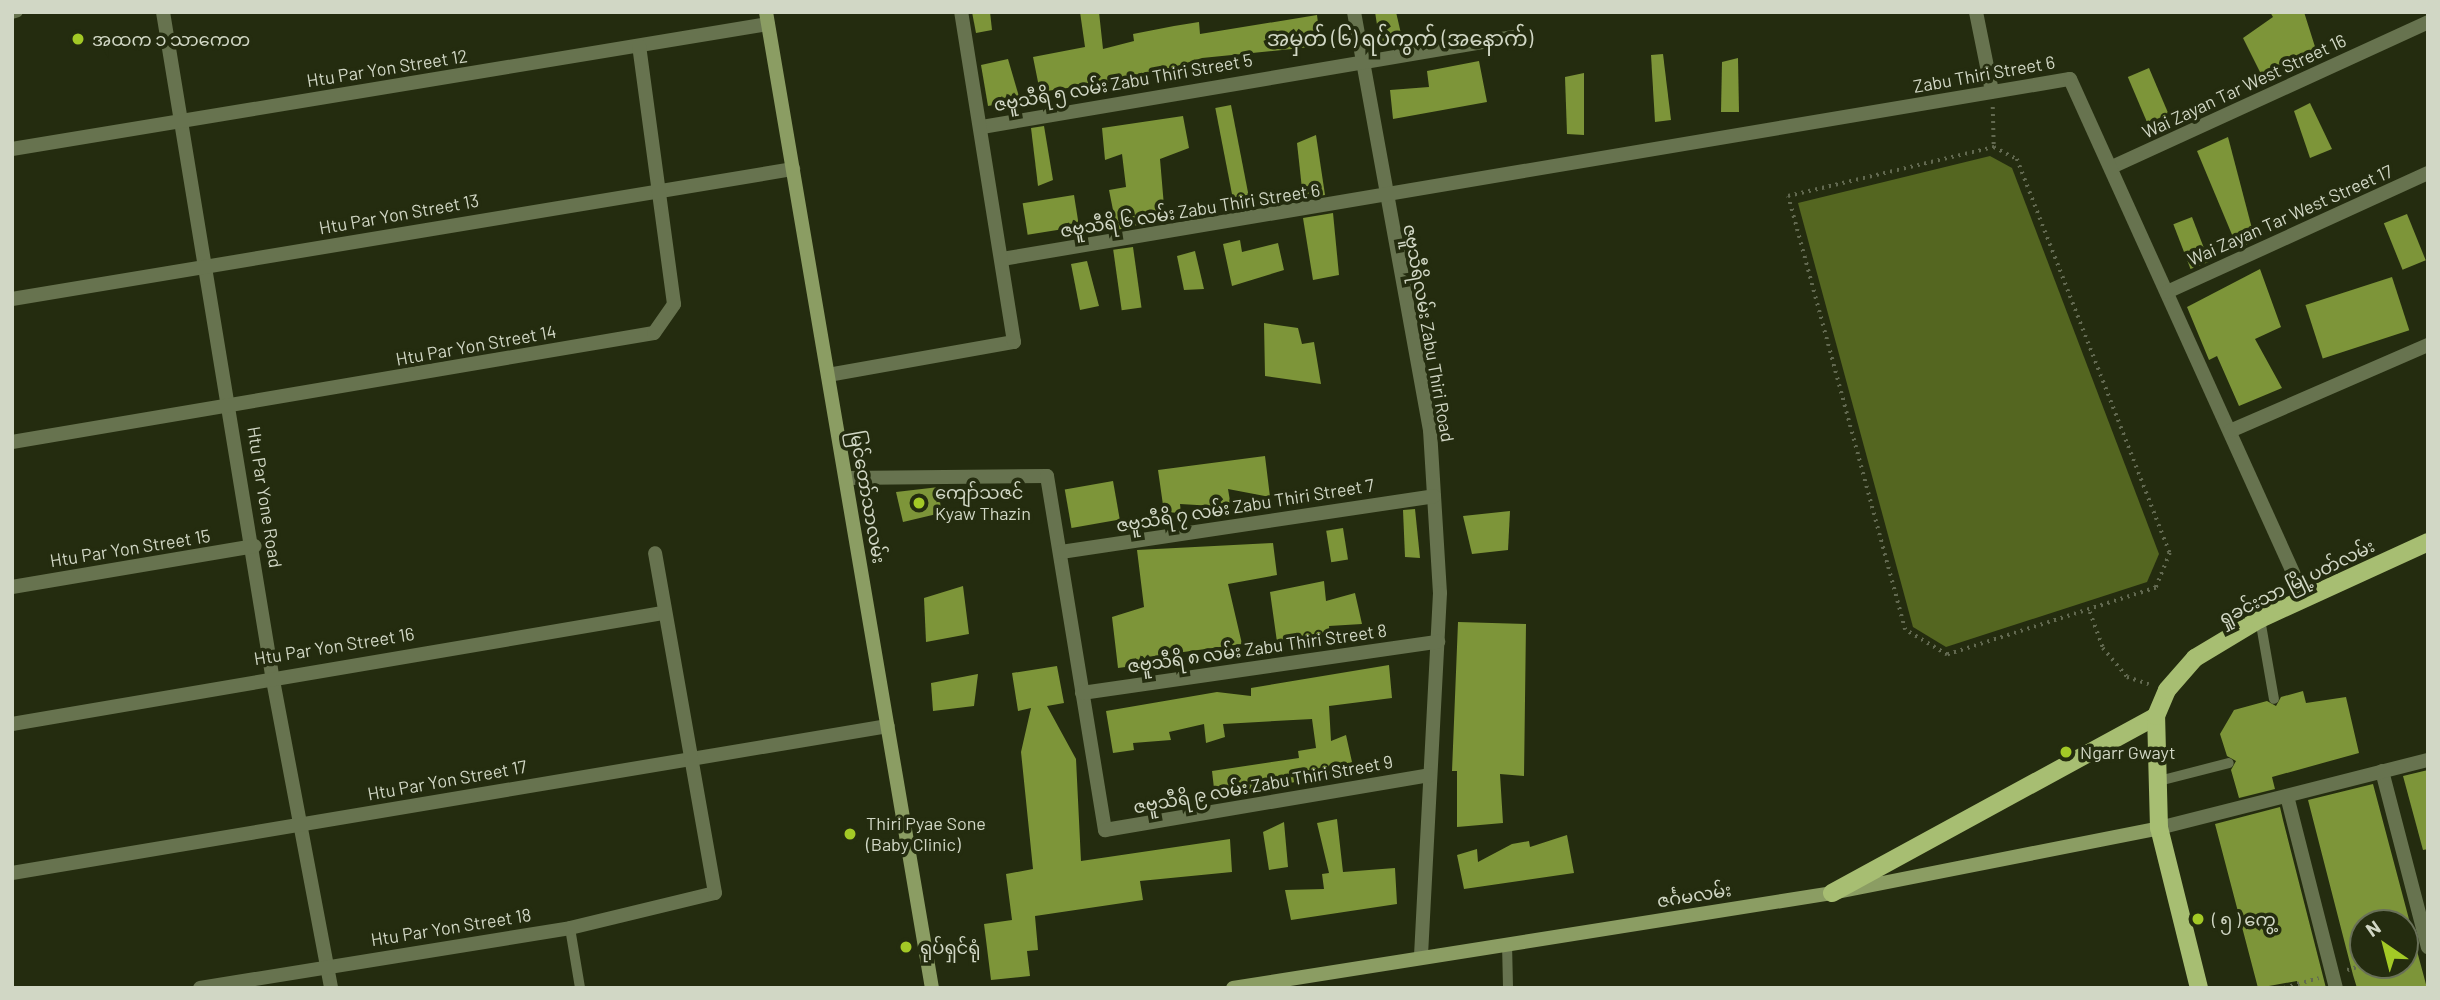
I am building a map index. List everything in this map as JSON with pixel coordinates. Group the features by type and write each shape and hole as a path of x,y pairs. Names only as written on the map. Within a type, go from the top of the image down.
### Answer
{"main road":[{"name":"မြင်တော်သာလမ်း","path":"767,18 932,988"},
{"name":"ရှုခင်းသာ မြို့ပတ်လမ်း","path":"2199,988 2159,828 2154,783 2156,716 2167,690 2195,658 2260,620 2428,542"},
{"path":"1832,893 2156,716"},
{"name":"ဇင်္ဂမလမ်း","path":"1233,988 1421,956 1832,893 2159,828"}],"street":[{"name":"Htu Par Yone Road","path":"163,12 255,547 272,675 303,824 331,988"},
{"path":"828,375 1014,342 982,127 961,12"},
{"name":"ဇဗူသီရိလမ်း Zabu Thiri Road","path":"1354,12 1384,199 1430,430 1438,642 1421,956"},
{"path":"1976,12 1992,91"},
{"name":"Htu Par Yon Street 12","path":"12,149 639,46 767,18"},
{"name":"Wai Zayan Tar West Street 16","path":"2114,166 2428,22"},
{"name":"ဇဗူသီရိ ၅ လမ်း Zabu Thiri Street 5","path":"982,127 1363,60 1519,36"},
{"name":"Htu Par Yon Street 14","path":"12,442 654,334 674,304 639,46"},
{"name":"Zabu Thiri Street 6","path":"1384,199 2070,79 2114,166 2167,292 2305,599"},
{"name":"Htu Par Yon Street 13","path":"12,299 793,169"},
{"name":"Wai Zayan Tar West Street 17","path":"2167,292 2428,173"},
{"name":"ဇဗူသီရိ ၆ လမ်း Zabu Thiri Street 6","path":"1002,259 1384,199"},
{"path":"2230,431 2428,345"},
{"path":"846,478 1041,473 1049,483 1083,693"},
{"name":"ဇဗူသီရိ ၇ လမ်း Zabu Thiri Street 7","path":"1061,552 1434,496"},
{"name":"Htu Par Yon Street 15","path":"12,587 255,547"},
{"path":"655,554 663,613 692,758"},
{"name":"Htu Par Yon Street 16","path":"12,724 272,675 663,613"},
{"name":"ဇဗူသီရိ ၈ လမ်း Zabu Thiri Street 8","path":"1083,693 1438,642"},
{"name":"ဇဗူသီရိ ၉ လမ်း Zabu Thiri Street 9","path":"1083,693 1105,830 1429,775"},
{"name":"Htu Par Yon Street 17","path":"12,873 888,726"},
{"name":"Htu Par Yon Street 18","path":"200,988 570,928 706,900 715,883 692,758"},
{"path":"2159,828 2428,760"},
{"path":"2382,771 2428,947"},
{"path":"2287,796 2336,988"}],"lane":[{"path":"12,14 18,12"},
{"path":"2260,620 2274,699"},
{"path":"2154,783 2229,763"},
{"path":"570,928 580,988"},
{"path":"1507,943 1508,988"}],"path":[{"path":"1992,91 1994,147"},
{"path":"1994,147 2017,159 2170,553 2156,588 2090,612 1947,656 1905,630 1788,196 1994,147"},
{"path":"2090,612 2103,648 2127,677 2167,690"}],"shaded area":[{"path":"1990,156 2012,168 2159,554 2147,582 1946,647 1913,627 1798,203"}],"building":[{"path":"972,12 990,12 992,30 976,33"},
{"path":"1080,12 1099,12 1103,49 1134,41 1133,34 1199,22 1200,34 1317,15 1321,46 1202,58 1142,77 1040,92 1033,57 1085,47"},
{"path":"1375,12 1396,12 1402,38 1380,44"},
{"path":"2270,12 2304,12 2317,53 2276,68 2278,73 2264,80 2243,38 2273,17"},
{"path":"1663,54 1671,120 1655,122 1651,55"},
{"path":"1738,58 1739,112 1721,112 1722,62"},
{"path":"1008,59 1020,100 988,106 981,65"},
{"path":"1479,61 1487,102 1393,119 1390,90 1429,87 1427,71"},
{"path":"2149,68 2169,114 2147,123 2128,77"},
{"path":"1584,73 1584,135 1567,134 1565,77"},
{"path":"2310,103 2332,149 2310,158 2294,111"},
{"path":"1231,105 1251,206 1235,209 1215,108"},
{"path":"1183,116 1189,148 1160,159 1165,218 1117,230 1109,190 1126,187 1122,154 1105,160 1102,128"},
{"path":"1044,126 1053,180 1038,186 1031,128"},
{"path":"1316,135 1325,195 1303,198 1297,143"},
{"path":"2228,137 2255,240 2238,249 2197,151"},
{"path":"1074,195 1079,227 1028,235 1023,203"},
{"path":"1333,213 1339,275 1313,280 1303,218"},
{"path":"2407,214 2426,260 2403,270 2384,223"},
{"path":"2192,217 2209,262 2191,269 2173,224"},
{"path":"1240,240 1242,252 1278,243 1284,270 1232,286 1223,244"},
{"path":"1133,247 1141,307 1122,310 1113,250"},
{"path":"1195,251 1204,289 1184,290 1177,256"},
{"path":"1087,261 1099,306 1080,310 1071,264"},
{"path":"2260,269 2281,327 2255,339 2282,388 2239,406 2217,356 2209,360 2187,307"},
{"path":"2392,277 2409,330 2323,358 2305,305"},
{"path":"1264,323 1298,328 1302,344 1314,342 1321,384 1265,376"},
{"path":"1265,456 1270,497 1228,489 1231,507 1180,504 1181,513 1164,512 1158,470"},
{"path":"1113,481 1120,519 1072,528 1065,490"},
{"name":"ကျော်သဇင် Kyaw Thazin","path":"939,487 941,513 903,522 896,492"},
{"path":"1415,509 1420,558 1405,557 1403,510"},
{"path":"1510,511 1508,550 1472,554 1463,516"},
{"path":"1343,528 1348,560 1331,562 1326,531"},
{"path":"1273,543 1277,575 1228,584 1242,644 1147,657 1148,664 1118,668 1112,617 1144,607 1137,550"},
{"path":"1324,581 1326,601 1355,593 1362,624 1329,626 1330,636 1277,642 1270,592"},
{"path":"963,586 969,634 926,642 924,598"},
{"path":"1458,622 1526,624 1524,776 1500,774 1503,823 1457,827 1457,771 1452,771"},
{"path":"1389,665 1392,698 1329,706 1331,741 1346,735 1354,771 1215,797 1212,771 1299,758 1298,751 1316,748 1312,719 1223,724 1225,737 1206,743 1204,724 1169,732 1171,740 1133,743 1134,750 1113,753 1106,711 1217,692 1251,696 1251,688"},
{"path":"1057,666 1064,703 1047,706 1076,759 1081,861 1230,839 1232,872 1140,881 1143,900 1035,916 1038,950 1027,951 1030,976 991,980 984,924 1012,920 1006,874 1033,869 1021,752 1031,708 1018,711 1012,673"},
{"path":"978,674 974,706 933,711 931,683"},
{"path":"2303,691 2306,703 2346,697 2359,753 2272,777 2275,789 2239,798 2231,770 2236,761 2227,756 2220,734 2234,710 2267,701 2276,706 2281,697"},
{"path":"2428,770 2428,849 2423,850 2403,776"},
{"path":"2373,784 2406,909 2349,909 2349,959 2308,800"},
{"path":"2280,807 2326,988 2299,988 2297,981 2258,988 2215,824"},
{"path":"1337,819 1343,872 1395,868 1397,904 1291,920 1285,890 1324,889 1322,874 1329,873 1317,823"},
{"path":"1284,822 1288,867 1269,870 1263,832"},
{"path":"1567,835 1574,873 1464,889 1457,855 1477,849 1478,862 1512,844 1529,841 1530,847"},
{"path":"2419,958 2427,988 2357,988 2354,979 2419,979"}],"place":[{"name":"အထက ၁ သာကေတ","path":"78,39"},
{"name":"ကျော်သဇင် Kyaw Thazin","path":"919,503"},
{"name":"Ngarr Gwayt","path":"2066,752"},
{"name":"Thiri Pyae Sone (Baby Clinic)","path":"850,834"},
{"name":"( ၅ ) ကွေ့","path":"2198,919"},
{"name":"ရုပ်ရှင်ရုံ","path":"906,947"}],"district":[{"name":"အမှတ် (၆) ရပ်ကွက် (အနောက်)","path":"1400,38"}]}
